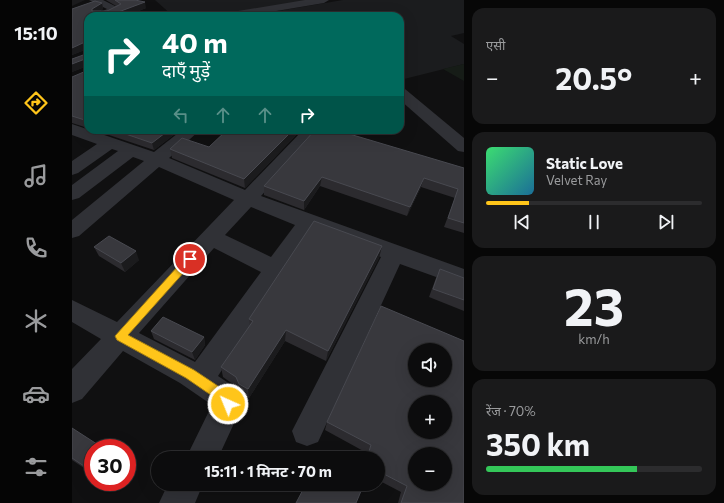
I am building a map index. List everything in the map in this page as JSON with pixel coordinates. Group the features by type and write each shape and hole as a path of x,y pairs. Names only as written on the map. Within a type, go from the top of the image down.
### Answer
{"street":[{"path":"250,12 324,0"},
{"path":"84,6 95,1 116,9 109,12"},
{"path":"404,95 464,147"},
{"path":"72,143 79,131"},
{"path":"88,134 156,159 308,222 464,278"},
{"path":"72,231 187,134"},
{"path":"72,389 210,237 308,134"},
{"path":"72,169 111,142"},
{"path":"72,194 131,150"},
{"path":"199,380 308,222"},
{"path":"210,237 242,254 276,269"},
{"path":"307,431 395,252"},
{"path":"72,310 199,380 226,398 228,404 205,451"},
{"path":"176,503 183,491"}],"shaded area":[{"path":"155,0 313,0 239,12 168,12"},
{"path":"343,0 464,0 464,33 451,36 464,44 464,64 404,79 404,12 272,12"},
{"path":"464,64 464,81 443,69"}],"building":[{"path":"115,0 135,0 145,2 118,12 84,12 84,42 72,48 72,9 95,1 102,3 92,9 92,11 107,11 121,4"},
{"path":"84,55 84,59 72,64 72,59"},
{"path":"84,72 84,120 72,116 72,77"},
{"path":"126,134 164,134 152,143"},
{"path":"223,134 289,134 244,179 170,149 182,138 209,147"},
{"path":"311,134 349,134 464,168 464,223 448,218 458,189 424,178 410,207 322,177 304,201 264,186"},
{"path":"314,221 382,246 328,351 286,330 248,389 239,384 236,377 221,367 253,321 249,319"},
{"path":"109,236 136,251 121,263 94,247"},
{"path":"440,269 464,278 464,300 433,289"},
{"path":"381,306 464,341 464,503 401,503 407,486 385,475 385,451 369,451 371,445 327,422"},
{"path":"163,317 204,337 192,352 151,331"},
{"path":"72,428 89,439 84,439 84,466 72,458"},
{"path":"302,491 361,491 356,503 296,503"}],"route":[{"path":"190,259 120,336 190,374 226,398 228,404"}]}
